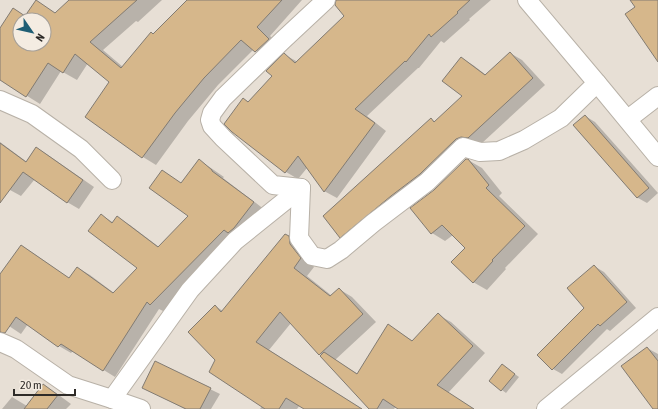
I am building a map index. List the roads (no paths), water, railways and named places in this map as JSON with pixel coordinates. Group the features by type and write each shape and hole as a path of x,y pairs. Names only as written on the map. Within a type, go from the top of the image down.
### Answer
{"street":[{"path":"300,188 273,185 223,138 212,126 210,120 212,113 223,98 326,0"},
{"path":"527,0 658,157"},
{"path":"300,188 299,238 312,256 327,259 341,250 373,223 427,182 463,147 480,152 499,151 524,140 561,118 597,83"},
{"path":"628,120 658,96"},
{"path":"0,100 32,114 81,149 112,180"},
{"path":"112,399 190,290 235,240 300,188"},
{"path":"546,409 658,317"},
{"path":"0,342 16,349 68,385 141,409"}]}
